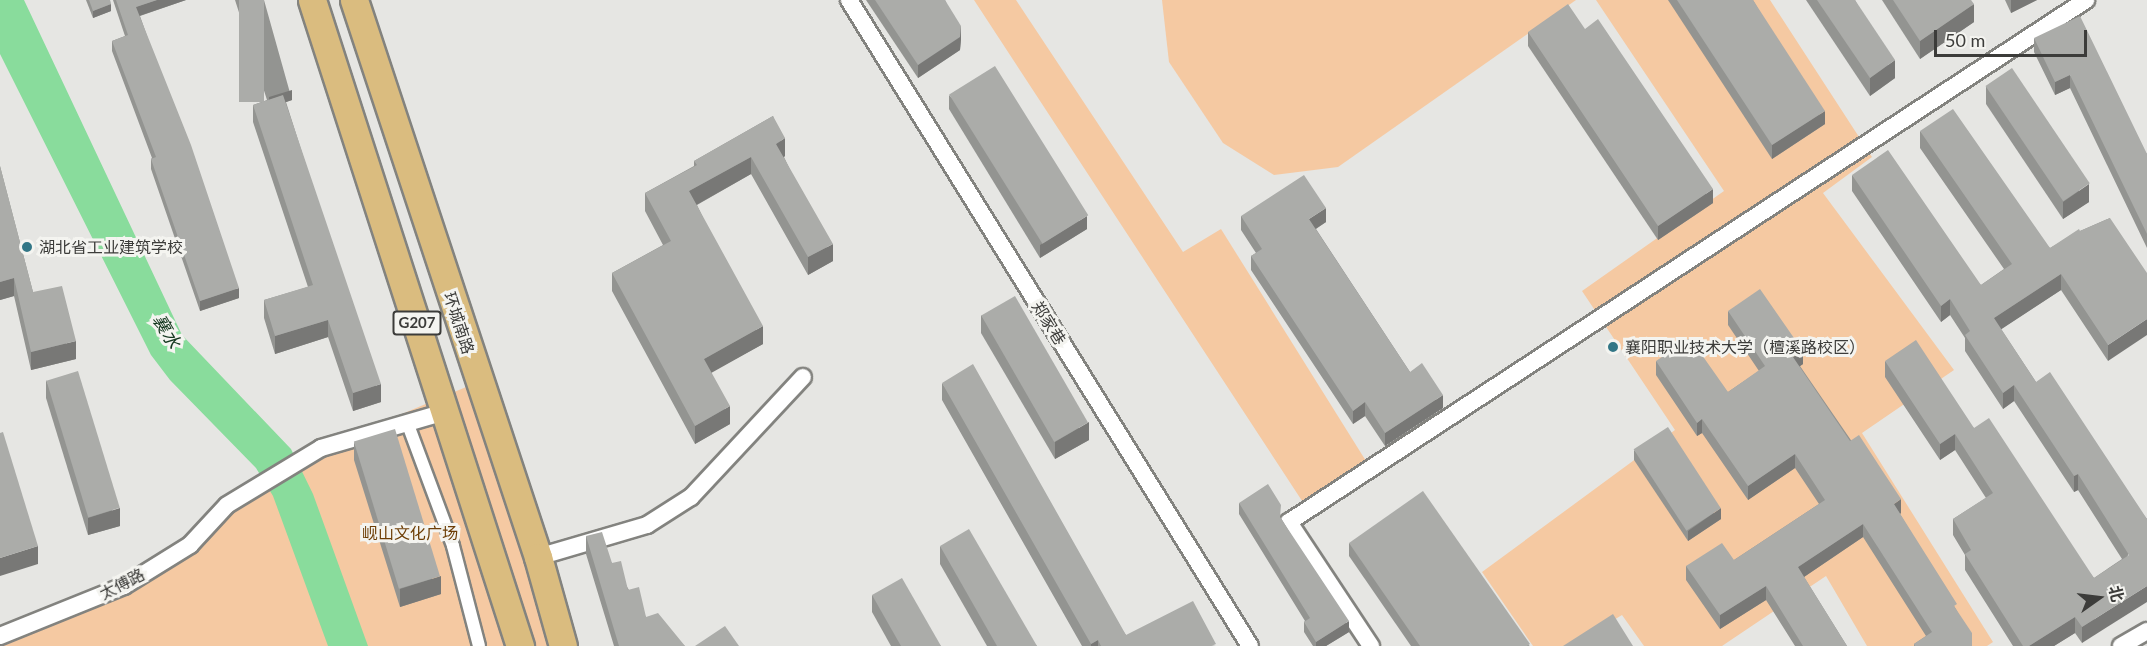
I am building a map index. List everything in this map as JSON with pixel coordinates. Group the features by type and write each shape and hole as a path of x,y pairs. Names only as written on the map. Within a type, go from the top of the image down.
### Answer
{"highway":[{"name":"G207","path":"312,0 520,646"},
{"name":"环城南路","path":"354,0 538,557 563,646"}],"street":[{"name":"郑家巷","path":"849,0 1250,646"},
{"path":"1371,646 1289,522 2086,0"},
{"path":"538,557 647,525 691,497 803,377"},
{"name":"太傅路","path":"0,636 124,586 190,545 227,505 321,448 445,411"},
{"path":"407,422 453,546 479,646"},
{"path":"2121,646 2147,631"}],"green space":[{"path":"974,0 1016,0 1183,252 1221,229 1371,469 1308,510"},
{"path":"1162,0 1576,0 1338,167 1274,175 1223,143 1169,62"},
{"path":"1596,0 1770,0 1872,157 1823,193 1954,370 1862,433 1993,642 1987,646 1867,646 1826,576 1722,646 1644,646 1622,615 1571,646 1533,646 1482,572 1675,430 1582,291 1724,191"},
{"name":"岘山文化广场","path":"478,382 563,646 0,646 0,636 124,586 190,545 210,515 321,448"}],"water":[{"name":"襄水","path":"0,0 24,0 182,335 291,449 313,494 368,646 328,646 273,496 256,468 170,380 151,355 0,54"}],"building":[{"path":"89,0 110,0 111,4 93,11"},
{"path":"116,0 157,0 136,7 191,145 239,288 200,301 151,159 156,157 112,41 128,35"},
{"path":"239,0 264,0 264,102 239,102"},
{"path":"875,0 945,0 961,26 960,37 918,65"},
{"path":"1677,0 1753,0 1825,111 1772,145"},
{"path":"1817,0 1855,0 1895,60 1870,78"},
{"path":"1893,0 1971,0 1974,4 1920,41"},
{"path":"1568,4 1585,29 1598,19 1713,189 1658,226 1528,32"},
{"path":"2080,16 2147,154 2147,234 2070,75 2055,82 2034,38"},
{"path":"995,66 1088,215 1042,244 949,95"},
{"path":"2012,68 2090,183 2063,201 1985,86"},
{"path":"283,95 381,384 353,393 328,320 275,336 264,300 313,285 253,105"},
{"path":"1953,109 2050,248 2079,229 2080,231 2110,218 2147,273 2147,319 2108,345 2061,274 1994,318 2036,382 2050,372 2147,519 2147,586 2082,627 2075,617 2029,646 2023,646 1965,554 1971,550 1953,519 1993,493 1955,434 1940,444 1885,361 1916,340 1974,428 1989,418 2094,578 2129,555 2078,474 2074,476 2014,385 2003,393 1965,335 1970,331 1950,299 1941,306 1852,175 1888,150 1981,285 2012,264 1920,131"},
{"path":"773,116 785,138 776,144 833,244 808,257 751,157 689,191 763,326 704,359 730,406 695,426 612,273 671,241 645,193 697,165 694,161"},
{"path":"0,166 33,292 62,286 76,341 31,352 14,278 0,282"},
{"path":"1304,175 1326,208 1309,219 1410,372 1422,363 1443,395 1385,433 1365,402 1353,411 1251,256 1262,249 1241,216"},
{"path":"1760,289 1803,351 1793,357 1850,441 1859,435 1901,499 1894,504 1957,604 1954,606 1972,633 1972,646 1915,646 1914,644 1932,632 1863,524 1798,567 1847,646 1803,646 1766,586 1720,615 1686,566 1722,543 1734,560 1825,500 1795,454 1748,486 1702,419 1697,423 1656,361 1690,338 1728,392 1765,366 1728,311"},
{"path":"1015,296 1088,422 1054,442 981,316"},
{"path":"973,364 1126,635 1193,601 1216,644 1211,646 1101,646 1098,640 1091,644 942,383"},
{"path":"78,371 120,508 88,517 46,381"},
{"path":"1668,427 1721,508 1686,531 1634,449"},
{"path":"395,429 440,576 399,589 354,442"},
{"path":"3,432 38,546 0,558 0,433"},
{"path":"1268,484 1281,505 1280,517 1349,621 1316,642 1304,622 1310,618 1239,503"},
{"path":"1423,491 1530,644 1527,646 1420,646 1349,543"},
{"path":"969,529 1037,646 997,646 940,546"},
{"path":"602,532 612,563 621,561 628,590 639,587 646,617 658,613 685,646 619,646 586,536"},
{"path":"902,578 941,646 901,646 872,595"},
{"path":"1613,614 1633,646 1563,646"},
{"path":"725,626 739,646 695,646"}],"place":[{"name":"湖北省工业建筑学校","path":"27,247"},
{"name":"襄阳职业技术大学（檀溪路校区）","path":"1613,347"}]}
